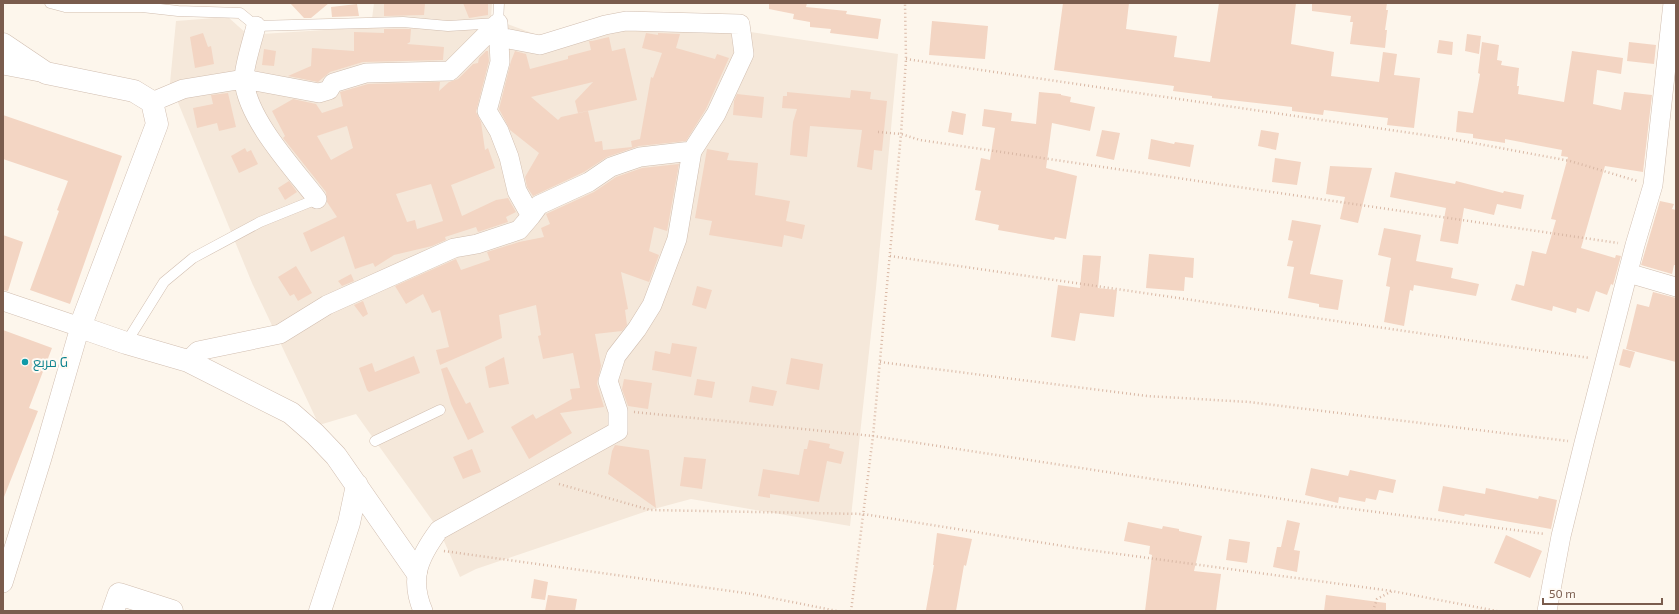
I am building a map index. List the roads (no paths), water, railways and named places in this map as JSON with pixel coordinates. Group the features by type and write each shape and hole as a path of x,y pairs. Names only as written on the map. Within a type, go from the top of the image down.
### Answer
{"street":[{"path":"1547,611 1561,536 1604,360 1653,185 1673,3"},
{"path":"416,571 426,548 439,530 618,431 618,411 608,381 616,356 637,329 652,305 677,239 692,151 716,114 744,54 740,24 626,21 605,25 540,45 498,30"},
{"path":"256,26 244,79 250,107 269,136 317,199"},
{"path":"152,102 184,89 244,79 319,93 329,90 333,83 366,73 450,71 498,30"},
{"path":"498,30 500,62 487,111 499,131 509,157 517,191 530,216"},
{"path":"3,44 46,73"},
{"path":"3,65 134,91 152,102 157,124 80,327 3,550"},
{"path":"188,361 198,351 280,334 327,305 454,248 477,244 520,230 539,205 589,182 611,167 640,157 692,151"},
{"path":"1628,273 1676,287"},
{"path":"3,301 126,343 188,361 291,413 315,434 336,456 416,571 419,602 423,611"},
{"path":"3,583 42,458 80,327"},
{"path":"320,611 349,523 357,485"},
{"path":"113,611 119,594 172,611"}],"lane":[{"path":"50,3 65,7 142,7 178,11 240,13 256,26 403,22 498,30 499,3"},
{"path":"126,343 164,282 193,258 260,222 317,199"},
{"path":"375,441 440,410"}],"place":[{"name":"مربع G","path":"25,362"}]}
